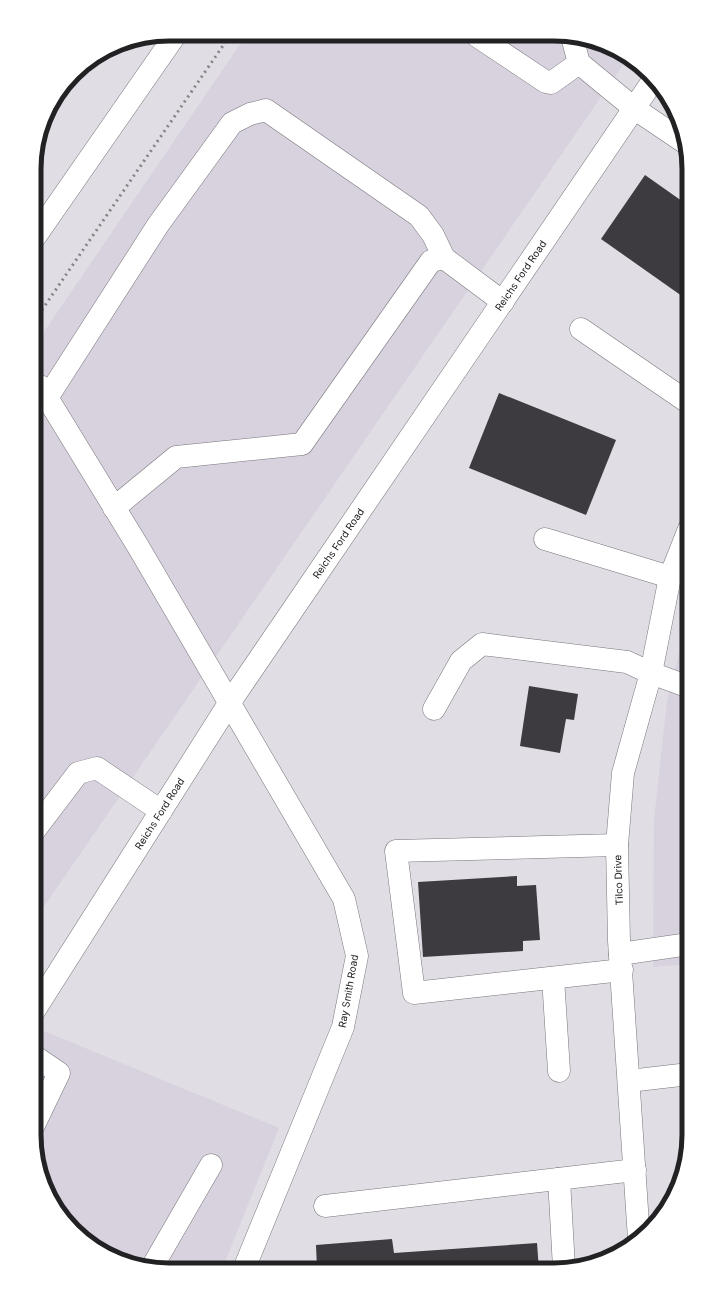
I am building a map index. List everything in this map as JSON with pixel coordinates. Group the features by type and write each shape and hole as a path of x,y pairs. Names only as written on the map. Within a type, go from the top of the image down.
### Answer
{"street":[{"path":"41,228 171,41"},
{"path":"484,41 546,82 551,83 579,63"},
{"path":"574,42 579,63 635,109 678,138"},
{"name":"Reichs Ford Road","path":"41,1000 230,702 650,85"},
{"path":"41,392 158,225 232,123 250,114 266,110 419,216 433,235 444,258 503,302"},
{"path":"114,508 176,457 302,444 431,261 444,258"},
{"path":"580,329 682,398"},
{"name":"Ray Smith Road","path":"41,392 139,548 344,899 357,956 343,1027 246,1263"},
{"path":"545,539 670,577"},
{"name":"Tilco Drive","path":"639,1230 621,962 617,845 623,773 650,673 670,577 682,547"},
{"path":"434,709 461,660 482,644 627,662 650,673 682,684"},
{"path":"41,822 78,773 97,768 161,811"},
{"path":"617,845 396,851 414,993 553,978 682,946"},
{"path":"553,978 559,1071"},
{"path":"41,1061 59,1073 41,1110"},
{"path":"629,1081 682,1075"},
{"path":"155,1262 211,1165"},
{"path":"325,1206 635,1170"},
{"path":"559,1179 564,1263"}],"shaded area":[{"path":"242,41 562,41 579,43 595,48 611,54 624,63 41,911 41,336"},
{"path":"682,642 682,965 653,967 654,820 667,701"},
{"path":"41,1030 279,1128 224,1263 152,1262 136,1259 120,1253 91,1237 73,1219 54,1192 48,1176 43,1160 41,1143"}],"building":[{"path":"645,175 682,201 682,296 601,239"},
{"path":"499,393 616,440 586,515 469,468"},
{"path":"529,686 578,694 574,720 566,719 560,753 520,746"},
{"path":"680,757 682,757 682,776"},
{"path":"517,876 517,886 536,885 540,940 523,941 523,951 423,957 418,882"},
{"path":"392,1239 394,1253 537,1243 538,1263 317,1263 316,1245"}],"railway":[{"path":"41,311 226,41"}]}
